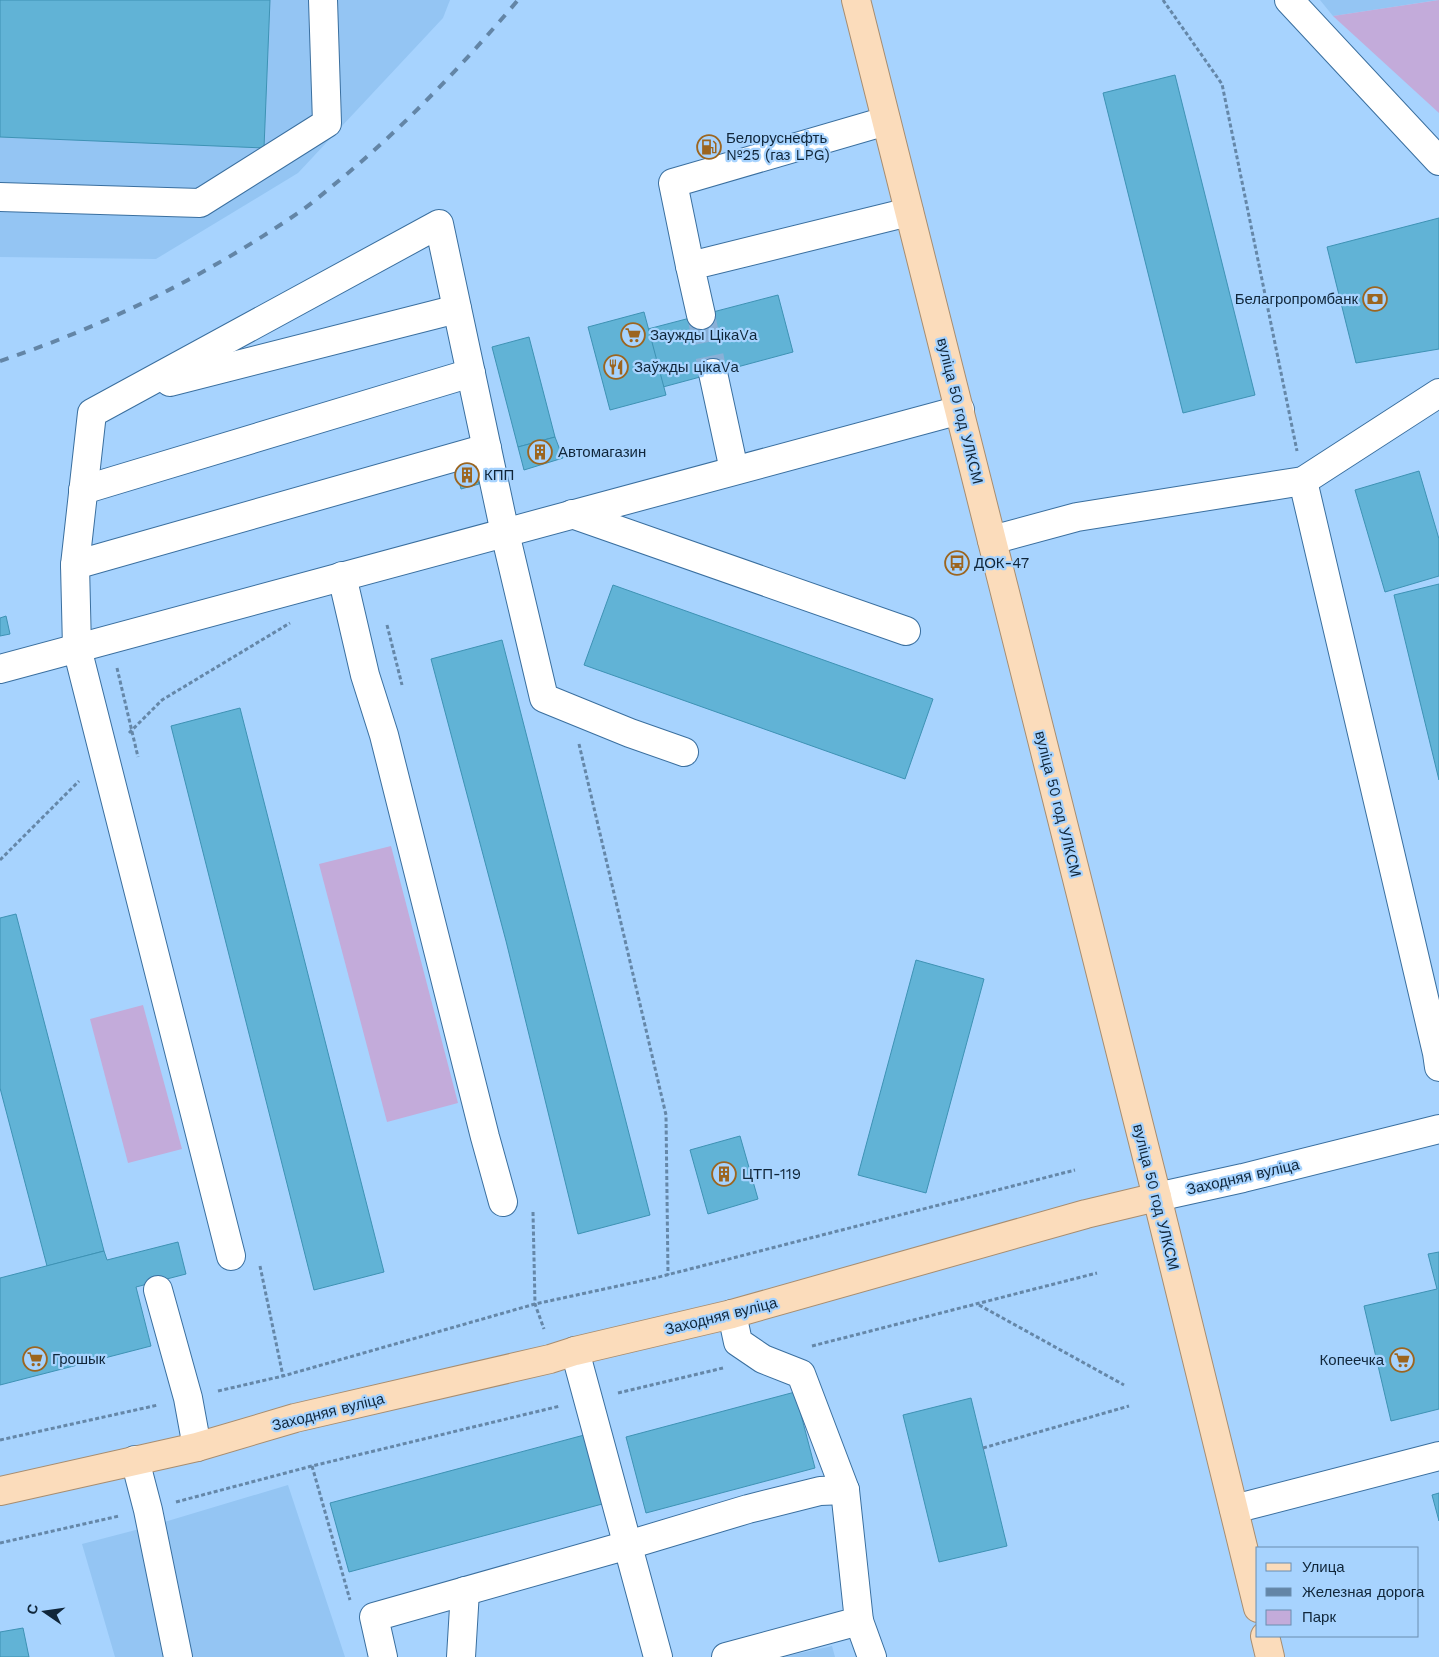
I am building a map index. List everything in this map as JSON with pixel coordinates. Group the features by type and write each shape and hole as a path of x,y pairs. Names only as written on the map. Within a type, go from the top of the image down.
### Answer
{"main road":[{"name":"вуліца 50 год УЛКСМ","path":"856,0 1157,1197 1256,1600"},
{"name":"Заходняя вуліца","path":"0,1491 198,1447 295,1418 550,1359 575,1351 732,1314 1086,1214 1157,1197"},
{"path":"1264,1637 1270,1657"}],"street":[{"path":"0,196 200,203 327,123 323,0"},
{"path":"1289,0 1439,161"},
{"path":"701,316 673,183 886,121"},
{"path":"690,266 909,212"},
{"path":"231,1256 76,648 75,565 92,413 439,224 505,532 544,698 630,734 684,752"},
{"path":"131,392 457,309"},
{"path":"83,490 471,373"},
{"path":"713,373 734,470"},
{"path":"992,540 1077,517 1303,481 1439,393"},
{"path":"0,669 960,410"},
{"path":"75,565 487,448"},
{"path":"1303,481 1439,1067"},
{"path":"572,514 906,631"},
{"path":"342,576 366,675 384,735 482,1127 503,1202"},
{"name":"Заходняя вуліца","path":"1157,1197 1252,1176 1439,1129"},
{"path":"158,1290 188,1398 198,1447"},
{"path":"732,1314 738,1342 763,1359 801,1374 845,1490 859,1620 872,1657"},
{"path":"575,1351 658,1657"},
{"path":"1234,1508 1439,1456"},
{"path":"135,1460 148,1510 178,1657"},
{"path":"383,1657 374,1617 748,1509 820,1491 845,1490"},
{"path":"461,1657 465,1591"},
{"path":"726,1657 859,1620"}],"path":[{"path":"1163,0 1222,84 1303,481"},
{"path":"0,860 162,700 295,620"},
{"path":"570,710 666,1115 668,1275"},
{"path":"0,1440 283,1376 535,1304 668,1275 1075,1170"},
{"path":"810,1347 1097,1273"},
{"path":"978,1304 1124,1385"},
{"path":"0,1543 148,1510 312,1466 763,1359"},
{"path":"983,1448 1129,1406"},
{"path":"312,1466 353,1609"}],"shaded area":[{"path":"0,0 450,0 443,18 298,173 156,259 0,257"},
{"path":"1320,0 1438,0 1333,16"},
{"path":"288,1485 345,1657 115,1657 82,1544 151,1526"},
{"path":"832,1646 835,1657 783,1657"}],"green space":[{"path":"1439,0 1439,113 1333,16"},
{"path":"391,846 458,1103 387,1122 319,864"},
{"path":"143,1005 182,1149 128,1163 90,1019"}],"building":[{"path":"0,0 270,0 264,148 0,137"},
{"path":"1175,75 1255,395 1183,413 1103,93"},
{"path":"1439,218 1439,349 1356,363 1327,247"},
{"path":"778,295 793,352 663,387 648,329"},
{"path":"644,312 666,395 610,410 588,327"},
{"path":"529,337 555,437 518,447 492,347"},
{"name":"Автомагазин","path":"555,437 563,458 524,470 518,447"},
{"name":"КПП","path":"471,461 479,484 461,489 455,466"},
{"path":"1419,471 1439,539 1439,576 1385,592 1355,490"},
{"path":"1439,584 1439,780 1394,595"},
{"path":"613,585 933,699 905,779 584,665"},
{"path":"6,616 10,634 0,636 0,618"},
{"path":"502,640 650,1215 578,1234 506,941 431,659"},
{"path":"240,708 384,1272 314,1290 171,726"},
{"path":"16,914 104,1251 47,1266 0,1088 0,918"},
{"path":"916,960 984,979 926,1193 858,1175"},
{"name":"ЦТП-119","path":"740,1136 758,1199 708,1214 690,1150"},
{"path":"178,1242 186,1274 136,1287 151,1346 0,1385 0,1278 104,1251 107,1260"},
{"path":"1439,1252 1439,1409 1391,1421 1364,1306 1437,1289 1428,1254"},
{"path":"795,1392 815,1468 646,1513 626,1437"},
{"path":"971,1398 1007,1546 939,1562 903,1415"},
{"path":"588,1434 606,1503 349,1572 330,1503"},
{"path":"1439,1493 1439,1521 1432,1495"},
{"path":"23,1628 29,1657 0,1657 0,1632"}],"tunnel":[{"path":"701,315 713,373"}],"railway":[{"path":"0,361 78,332 154,298 227,258 298,213 361,162 408,118 475,49 518,0"}],"place":[{"name":"Белоруснефть №25 (газ LPG)","path":"709,147"},
{"name":"Белагропромбанк","path":"1375,299"},
{"name":"Заужды ЦікаVа","path":"633,335"},
{"name":"Заўжды цікаVа","path":"616,367"},
{"name":"Автомагазин","path":"540,452"},
{"name":"КПП","path":"467,475"},
{"name":"ДОК-47","path":"957,563"},
{"name":"ЦТП-119","path":"724,1174"},
{"name":"Грошык","path":"35,1359"},
{"name":"Копеечка","path":"1402,1360"}]}
